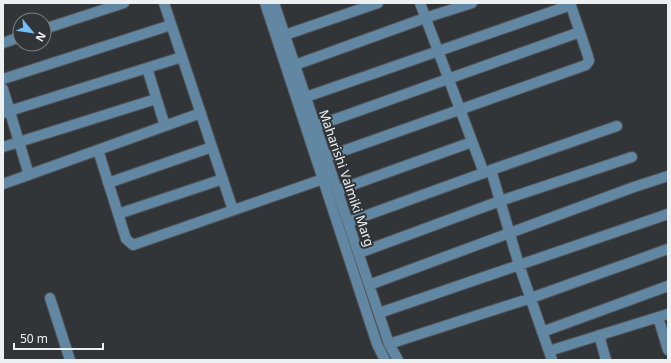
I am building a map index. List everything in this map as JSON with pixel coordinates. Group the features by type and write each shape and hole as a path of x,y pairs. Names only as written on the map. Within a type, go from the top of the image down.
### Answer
{"street":[{"path":"52,26 124,3"},
{"path":"164,3 233,210"},
{"name":"Maharishi Valmiki Marg","path":"273,3 326,156 328,178 338,190 389,344 398,360"},
{"name":"Maharishi Valmiki Marg","path":"273,3 328,178 377,344 385,360"},
{"path":"285,35 378,3"},
{"path":"420,3 472,142 488,171 500,201 519,265 550,355 599,335 663,316 668,350"},
{"path":"295,65 425,18 472,3"},
{"path":"306,97 571,4 588,56 589,61 586,65 326,156"},
{"path":"3,80 171,25"},
{"path":"316,126 580,32"},
{"path":"6,112 182,58"},
{"path":"147,68 165,126"},
{"path":"3,88 6,112 19,142 29,175"},
{"path":"3,147 156,99"},
{"path":"3,184 201,113"},
{"path":"348,222 617,126"},
{"path":"338,190 472,142"},
{"path":"108,182 212,147"},
{"path":"98,150 126,239 133,245 328,178"},
{"path":"359,253 500,201 632,157"},
{"path":"369,285 509,232 668,176"},
{"path":"118,214 223,179"},
{"path":"379,313 668,214"},
{"path":"389,344 531,298 668,249"},
{"path":"542,332 668,286"},
{"path":"50,298 70,360"},
{"path":"599,335 606,360"}]}
